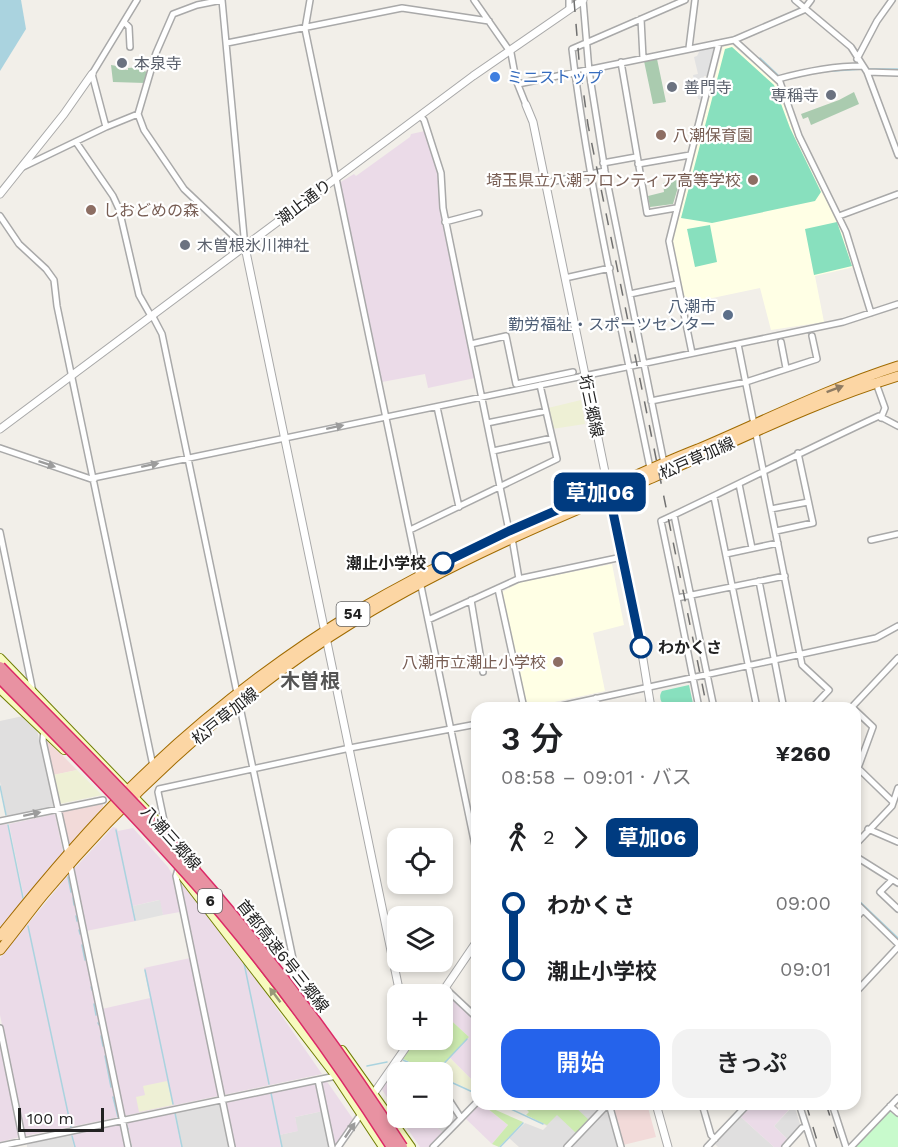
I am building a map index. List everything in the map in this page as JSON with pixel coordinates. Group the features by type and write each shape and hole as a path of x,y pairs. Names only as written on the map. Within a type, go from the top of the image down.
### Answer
{"highway":[{"name":"首都高速6号三郷線","path":"0,667 133,803 236,919 340,1055 402,1147"},
{"name":"首都高速6号三郷線","path":"0,678 127,808 225,918 307,1023 393,1147"}],"main road":[{"name":"松戸草加線","path":"0,936 153,766 238,699 326,636 357,620 420,579 510,535 756,428 822,394 898,366"},
{"name":"松戸草加線","path":"609,492 650,468 898,376"},
{"name":"八潮三郷線","path":"0,658 72,733 125,799 336,1076 383,1147"},
{"name":"八潮三郷線","path":"0,688 41,728 125,799 166,830 297,990 411,1147"},
{"name":"松戸草加線","path":"125,799 175,758 238,699"},
{"name":"松戸草加線","path":"0,950 69,860"},
{"path":"297,990 297,1005 302,1018 304,1034"}],"street":[{"path":"0,194 64,114 92,74 137,0"},
{"path":"245,247 183,189 144,130 138,114 156,53 172,14 197,5 222,0 245,247 398,984"},
{"path":"310,0 305,29 471,826"},
{"path":"402,8 405,0"},
{"path":"474,0 509,50 526,105"},
{"path":"583,0 589,70 604,171 663,463"},
{"name":"潮止通り","path":"0,429 569,4 583,0"},
{"path":"650,468 591,174 572,49 586,45 685,0"},
{"path":"689,48 695,0"},
{"path":"795,0 851,47 865,69 898,154"},
{"path":"518,84 734,40 805,8 811,0"},
{"path":"857,59 877,21 892,0"},
{"path":"227,44 402,8 489,21"},
{"path":"641,19 643,58"},
{"path":"124,22 129,27 130,47"},
{"path":"734,40 778,79 799,135 846,232 871,313"},
{"path":"692,353 669,241 719,43"},
{"path":"621,62 647,213 676,208"},
{"path":"778,79 839,66 898,73"},
{"path":"92,74 106,127"},
{"name":"垳三郷線","path":"526,105 533,122 650,702"},
{"path":"22,168 138,114"},
{"path":"420,116 424,120 441,173 445,222 519,579"},
{"path":"76,142 113,196 119,209 139,296 162,334 296,973 297,990"},
{"path":"638,164 690,155"},
{"path":"603,163 636,157"},
{"path":"545,183 604,171"},
{"path":"839,216 898,194"},
{"path":"445,222 479,213"},
{"path":"0,216 19,244 46,269 54,280 54,291 153,766"},
{"path":"565,278 610,268"},
{"path":"630,294 677,284"},
{"path":"517,387 540,386 843,322 898,304"},
{"path":"471,344 506,336 517,387"},
{"path":"651,401 746,382 817,359 812,336"},
{"path":"781,342 786,368"},
{"path":"738,344 802,665 829,690 818,702"},
{"path":"0,448 93,479 188,457 482,398 573,372"},
{"path":"876,383 885,408 881,417"},
{"path":"410,530 557,459 540,386"},
{"path":"437,407 459,507"},
{"path":"487,423 546,411"},
{"path":"698,702 661,521 714,497 798,453 879,416 898,426"},
{"path":"493,451 552,438"},
{"path":"776,531 813,523 798,453"},
{"path":"739,484 752,548"},
{"path":"714,497 756,702"},
{"path":"771,509 808,502"},
{"path":"674,515 713,702"},
{"path":"0,532 33,693"},
{"path":"871,540 898,534"},
{"path":"726,554 778,543"},
{"path":"428,620 519,579 622,557"},
{"path":"677,598 785,576"},
{"path":"759,581 783,702"},
{"path":"498,589 523,702"},
{"path":"471,600 483,672"},
{"path":"578,702 876,638 898,626"},
{"path":"858,702 898,658"},
{"path":"596,698 597,702"},
{"path":"52,713 41,728 43,741 128,1147"},
{"path":"861,716 873,727 861,760"},
{"path":"166,830 159,789 350,748 471,725"},
{"path":"861,771 893,802"},
{"path":"861,838 892,806 898,788"},
{"path":"0,821 103,800"},
{"path":"868,829 898,842"},
{"path":"188,855 177,869 176,876 232,1147"},
{"path":"861,860 898,884"},
{"path":"892,880 880,892 898,909"},
{"path":"861,912 863,910 898,946 861,986"},
{"path":"448,984 471,950"},
{"path":"453,999 471,1013"},
{"path":"0,1028 24,1143"},
{"path":"338,1147 403,1050"},
{"path":"0,1146 24,1143 122,1120 336,1076"},
{"path":"318,1080 332,1147"},
{"path":"851,1147 898,1098"},
{"path":"453,1106 461,1118"},
{"path":"890,1106 898,1113"},
{"path":"433,1147 471,1108"},
{"path":"567,1147 603,1110"},
{"path":"611,1110 621,1147"},
{"path":"658,1110 668,1147"},
{"path":"704,1110 711,1135 715,1139"},
{"path":"707,1147 742,1110"},
{"path":"801,1110 813,1147"},
{"path":"834,1110 846,1147"},
{"path":"785,1147 802,1128 807,1127"}],"shaded area":[{"name":"埼玉県立八潮フロンティア高等学校","path":"732,45 776,83 793,131 842,230 854,267 815,276 824,322 771,330 760,288 684,304 672,239 723,47"},
{"path":"714,48 707,76 704,76 702,84 705,85 701,100 698,99 693,75 698,74 694,57 700,50"},
{"path":"657,59 666,102 653,104 644,61"},
{"path":"111,65 117,66 118,69 128,70 128,68 140,67 140,70 148,72 145,83 113,82"},
{"path":"854,92 859,104 811,125 808,117 803,119 801,114"},
{"path":"425,131 440,174 440,209 475,378 428,388 425,374 382,382 339,183 354,174 356,176 411,134"},
{"path":"677,180 679,184 673,204 650,207 648,196 664,192 663,183"},
{"path":"581,400 585,424 552,429 548,408"},
{"name":"八潮市立潮止小学校","path":"612,564 624,625 593,633 605,691 555,702 526,702 502,592 521,582"},
{"path":"23,716 37,730 55,807 7,817 0,782 0,721"},
{"path":"47,740 77,770 53,775"},
{"path":"77,770 102,795 59,804 53,775"},
{"path":"103,804 103,807 69,845 61,812"},
{"path":"55,814 63,852 24,898 9,824"},
{"path":"7,824 23,900 0,928 0,825"},
{"path":"113,827 118,831 133,828 168,867 172,874 180,912 163,915 159,900 133,906 136,921 86,931 73,870"},
{"path":"69,874 119,1117 25,1136 0,1015 0,958"},
{"path":"179,881 226,935 322,1074 223,1095"},
{"path":"160,900 163,915 136,921 133,906"},
{"path":"190,958 218,1096 124,1116 102,1009 150,998 144,968"},
{"path":"453,1000 471,1016 471,1079 450,1058 469,1037 453,1022"},
{"path":"0,1041 20,1137 0,1142"},
{"path":"450,1058 471,1079 471,1090 453,1082 453,1062 446,1062"},
{"path":"387,1079 387,1097 381,1088"},
{"path":"326,1080 353,1119 334,1147 320,1082"},
{"path":"167,1081 173,1105 139,1112 136,1097 145,1095 143,1086"},
{"path":"317,1082 323,1111 295,1117 298,1131 279,1135 281,1147 234,1147 224,1102"},
{"path":"221,1102 230,1147 181,1147 174,1111"},
{"path":"473,1110 489,1110 508,1125 492,1144 465,1118"},
{"path":"539,1110 598,1110 563,1147 519,1147 509,1138 525,1123 543,1130 547,1126 532,1118"},
{"path":"605,1110 608,1111 618,1147 570,1147"},
{"path":"614,1110 649,1110 656,1137 623,1145"},
{"path":"747,1110 789,1110 774,1126 788,1140 781,1147 774,1147 741,1117"},
{"path":"789,1110 796,1110 801,1127 788,1140 774,1126"},
{"path":"174,1111 181,1147 132,1147 127,1121"},
{"path":"323,1111 330,1147 281,1147 279,1135 297,1131 295,1117"},
{"path":"453,1112 457,1119 453,1124"},
{"path":"741,1117 774,1147 718,1147 715,1144"},
{"path":"121,1123 126,1147 74,1147 71,1134"},
{"path":"407,1128 438,1128 444,1134 431,1147 420,1147"},
{"path":"438,1128 449,1128 444,1134"},
{"path":"71,1134 74,1147 27,1147 27,1143"}],"green space":[{"path":"732,47 774,85 790,128 821,192 815,201 712,223 681,218 725,49"},
{"path":"837,222 852,266 814,275 805,229"},
{"path":"710,225 717,262 695,267 687,229"},
{"path":"689,685 693,702 662,702 660,695 662,691"},
{"path":"453,1022 469,1037 445,1062 410,1062 401,1058 407,1050 453,1050"},
{"path":"489,1110 496,1110 523,1122 499,1147 492,1144 508,1125"},
{"path":"527,1110 578,1110 589,1120 576,1133 557,1115 547,1125 526,1115 529,1112"},
{"path":"889,1111 898,1117 898,1147 854,1147"}],"water":[{"path":"0,0 21,0 26,29 0,71"}],"waterway":[{"path":"760,58 779,76"},
{"path":"783,79 819,72 863,69"},
{"path":"868,69 898,69"},
{"path":"0,786 6,815"},
{"path":"8,825 23,898"},
{"path":"116,830 135,920"},
{"path":"68,877 71,892"},
{"path":"73,898 74,905"},
{"path":"861,903 898,938"},
{"path":"76,916 77,921"},
{"path":"28,926 71,1127"},
{"path":"79,930 80,934"},
{"path":"82,945 85,960"},
{"path":"244,963 269,1084"},
{"path":"145,970 173,1104"},
{"path":"94,1004 96,1015"},
{"path":"101,1036 103,1046"},
{"path":"445,1062 467,1039"},
{"path":"105,1056 111,1087"},
{"path":"403,1060 408,1062"},
{"path":"367,1066 387,1062"},
{"path":"453,1083 471,1091"},
{"path":"271,1093 282,1147"},
{"path":"113,1097 118,1117"},
{"path":"513,1110 543,1124"},
{"path":"175,1113 182,1147"},
{"path":"500,1147 523,1123"},
{"path":"126,1124 128,1129"},
{"path":"72,1136 75,1147"},
{"path":"130,1142 131,1147"}],"railway":[{"path":"574,0 588,125 706,702"},
{"path":"808,1110 819,1147"},
{"path":"828,1110 840,1147"}],"bus line":[{"name":"草加06","path":"443,563 509,531 608,488 641,647"}],"place":[{"name":"本泉寺","path":"122,63"},
{"name":"ミニストップ","path":"495,77"},
{"name":"善門寺","path":"672,87"},
{"name":"専稱寺","path":"831,95"},
{"name":"八潮保育園","path":"661,135"},
{"name":"埼玉県立八潮フロンティア高等学校","path":"753,180"},
{"name":"しおどめの森","path":"91,210"},
{"name":"木曽根氷川神社","path":"185,245"},
{"name":"八潮市 勤労福祉・スポーツセンター","path":"728,315"},
{"name":"潮止小学校","path":"443,563"},
{"name":"わかくさ","path":"641,647"},
{"name":"八潮市立潮止小学校","path":"558,662"}],"district":[{"name":"木曽根","path":"310,681"}]}
